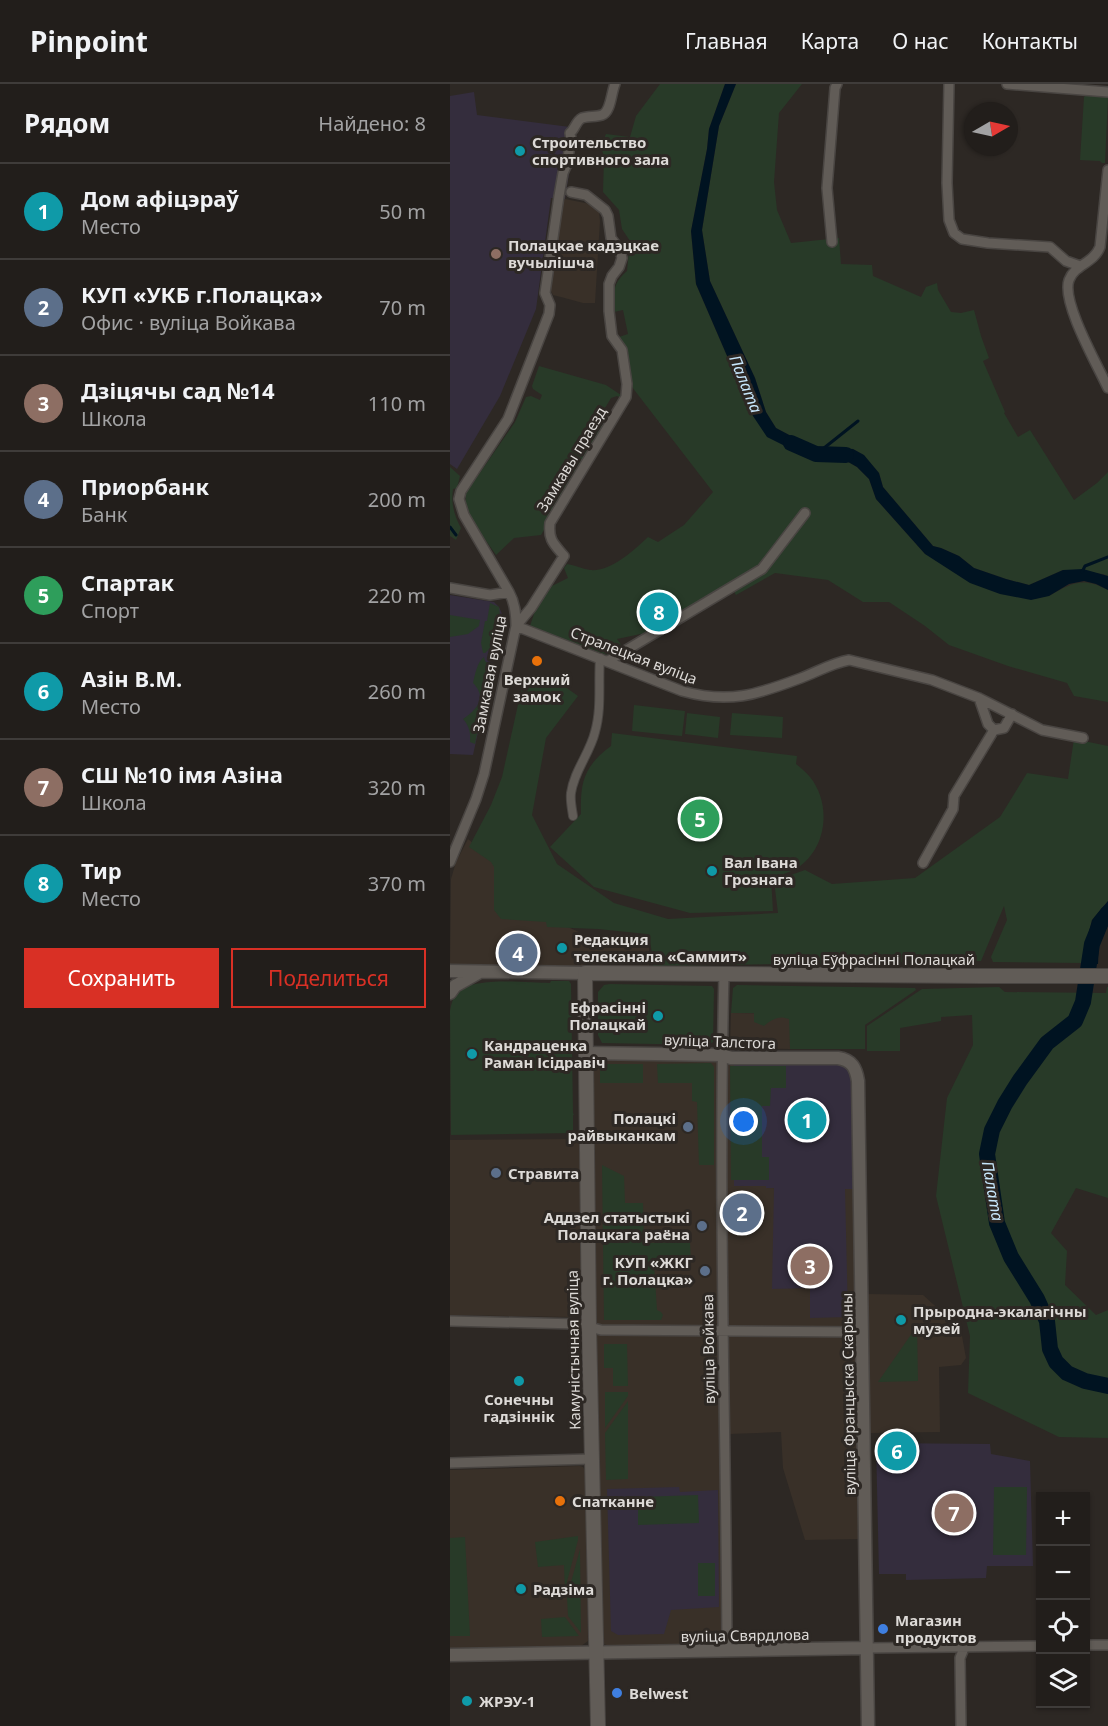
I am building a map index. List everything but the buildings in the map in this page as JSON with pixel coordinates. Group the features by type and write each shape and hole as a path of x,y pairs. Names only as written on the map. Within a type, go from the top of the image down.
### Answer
{"main road":[{"name":"вуліца Еўфрасінні Полацкай","path":"585,973 1108,976"},
{"name":"Камуністычная вуліца","path":"585,973 589,1327 598,1726"}],"street":[{"name":"Замкавая вуліца","path":"450,861 484,774 516,626 515,607 464,515 459,499 461,491 511,413 549,314 550,305 545,293 559,196 571,139 570,133 583,118 604,115 608,112 615,84"},
{"path":"832,242 827,188 837,84"},
{"path":"949,84 947,183 949,220 954,233 962,238 988,243 1050,247 1066,261 1080,266"},
{"path":"1007,84 1074,86 1108,92"},
{"path":"1108,170 1100,246 1097,254 1080,266 1069,279 1067,292 1072,309 1108,388"},
{"name":"Замкавы праезд","path":"516,626 531,608 564,556 551,541 550,523 626,397 627,384 622,350 612,336 609,311 609,284 622,258 620,250 611,238 605,210 586,195 571,192"},
{"path":"573,816 571,794 576,776 592,744 596,730 604,660 762,569 805,513"},
{"path":"450,588 490,595 508,592"},
{"name":"Стралецкая вуліца","path":"516,626 682,691 722,698 750,695 849,660 932,680 979,698 1042,730 1083,738"},
{"path":"979,698 988,724 994,730"},
{"path":"923,863 953,809 954,796 994,730 1004,728 1012,714"},
{"name":"вуліца Еўфрасінні Полацкай","path":"450,971 585,973"},
{"path":"450,993 460,982 480,972"},
{"name":"вуліца Войкава","path":"724,975 723,1330 727,1651"},
{"name":"вуліца Талстога","path":"586,1053 722,1055 731,1058 838,1058 852,1063"},
{"name":"вуліца Францыска Скарыны","path":"852,1063 858,1082 868,1726"},
{"path":"450,1321 578,1324 601,1330 862,1332"},
{"path":"450,1463 592,1459"},
{"path":"1090,1645 1108,1645"},
{"path":"962,1726 960,1658 965,1646"},
{"name":"вуліца Свярдлова","path":"450,1655 1036,1646"}],"shaded area":[{"name":"Полацкае кадэцкае вучылішча","path":"474,92 477,115 570,127 575,135 565,199 551,198 536,309 500,396 457,469 450,464 450,96"},
{"path":"565,199 590,204 599,212 595,303 583,303 553,295 550,289 562,206"},
{"path":"450,595 494,602 502,614 502,623 473,755 450,754"},
{"path":"468,839 497,863 548,918 592,938 649,942 649,968 450,964 451,879 456,862"},
{"path":"731,1013 791,1014 790,1049 730,1048"},
{"path":"596,1059 715,1061 718,1064 734,1064 734,1186 854,1189 858,1539 805,1540 783,1468 781,1432 729,1434 730,1645 609,1646 601,1639 592,1065"},
{"path":"734,1064 842,1065 848,1069 852,1079 854,1189 845,1189 848,1317 810,1318 810,1288 772,1289 774,1188 734,1186"},
{"path":"580,1139 582,1309 579,1315 573,1317 450,1315 450,1140"},
{"path":"867,1294 923,1295 960,1325 966,1358 961,1365 939,1367 940,1432 870,1433"},
{"path":"876,1443 990,1444 991,1454 1030,1461 1033,1566 987,1566 986,1578 906,1580 906,1574 879,1574"},
{"path":"580,1466 586,1471 588,1641 581,1646 450,1648 450,1470"},
{"path":"679,1487 680,1492 718,1490 719,1607 671,1610 664,1634 618,1635 611,1631 607,1489"}],"green space":[{"path":"660,84 725,84 709,129 691,231 696,284 753,416 785,446 843,459 857,467 869,479 876,499 925,554 1049,596 1065,587 1085,582 1108,590 1108,702 1074,696 1067,683 1008,666 949,645 889,602 863,602 828,580 775,573 736,595 730,584 650,632 617,639 622,646 607,655 530,626 536,608 552,586 568,578 564,568 567,564 590,570 606,568 629,554 648,537 658,542 684,525 713,492 632,387 625,348 619,337 628,334 623,310 614,312 614,289 618,280 627,271 630,241 622,229 619,210 603,192 604,158 601,145 606,134 630,137 636,116"},
{"path":"736,84 802,84 779,113 774,182 777,210 791,243 839,238 841,264 872,265 873,276 921,297 926,287 937,283 938,290 951,312 961,313 974,310 989,358 983,361 1004,413 1018,437 1030,430 1074,500 1108,472 1108,576 1063,570 1029,585 974,568 959,556 933,546 883,487 879,473 863,455 853,449 810,446 776,428 766,412 755,378 710,281 702,230 719,126"},
{"path":"1087,94 1108,97 1105,163 1080,160 1084,97"},
{"path":"539,366 606,385 621,395 611,398 599,418 607,423 541,535 514,538 496,555 467,509 466,493 515,422 526,397 531,396 540,400 542,395 532,386"},
{"path":"450,467 460,476 457,488 453,489 452,494 454,509 461,528 456,540 450,536"},
{"path":"490,603 499,607 501,622 496,647 491,647 483,653 481,643"},
{"path":"450,615 480,620 479,626 468,634 450,637"},
{"path":"484,657 491,666 475,744 470,742 469,730 463,719 476,708 480,699 480,694 473,683 478,665"},
{"path":"550,676 578,696 546,738 532,815 557,864 614,903 668,919 778,913 774,881 805,870 832,884 915,878 1000,817 1027,773 1068,779 1074,739 1108,746 1108,901 1092,920 1083,963 993,962 991,957 1007,920 1004,906 981,961 653,966 647,934 547,927 546,922 501,919 494,910 494,867 491,862 469,847 491,805 502,777 523,682"},
{"path":"634,705 685,711 682,736 632,731"},
{"path":"687,713 720,717 718,738 685,734"},
{"path":"732,713 783,717 782,738 730,735"},
{"path":"612,733 797,756 796,764 817,788 821,800 823,826 815,850 807,860 794,870 771,878 773,911 690,913 594,887 550,847 581,814 581,793 589,768 611,746"},
{"path":"551,981 569,981 571,984 573,1133 451,1135 450,1011 452,1001 464,988 474,984 487,982 550,983"},
{"path":"604,985 712,986 714,989 713,1042 708,1045 602,1043 598,1035 598,992"},
{"path":"737,985 915,988 916,990 865,1025 865,1049 790,1049 789,1019 776,1018 764,1026 754,1022 754,1013 731,1013 733,988"},
{"path":"999,987 1005,992 1106,993 1108,987 1108,1198 1076,1188 1051,1233 1067,1251 1065,1285 1096,1315 1108,1310 1108,1438 1059,1437 968,1393 970,1336 936,1196 947,1098 973,1045 972,1015 941,1017 941,1021 900,1028 900,1051 867,1051 867,1026 922,989"},
{"path":"711,1063 714,1067 714,1165 699,1165 697,1102 692,1101 692,1083 658,1083 657,1064"},
{"path":"600,1064 643,1064 643,1083 600,1083"},
{"path":"730,1066 786,1066 786,1088 771,1088 770,1106 762,1106 762,1157 769,1157 769,1180 731,1180"},
{"path":"602,1165 624,1176 625,1203 643,1203 644,1243 690,1242 691,1262 654,1264 657,1310 663,1315 661,1320 604,1320"},
{"path":"917,1326 918,1381 878,1382"},
{"path":"604,1344 627,1344 628,1386 613,1386 613,1368 604,1368"},
{"path":"605,1392 628,1392 628,1396 605,1428"},
{"path":"628,1401 628,1479 606,1480 605,1433"},
{"path":"994,1487 1027,1487 1026,1555 993,1555"},
{"path":"698,1495 699,1523 638,1525 638,1497"},
{"path":"578,1536 565,1589 564,1565 538,1567 535,1542"},
{"path":"465,1537 470,1636 450,1636 450,1538"},
{"path":"580,1549 581,1633 568,1616 567,1597"},
{"path":"698,1563 715,1563 715,1596 698,1596"},
{"path":"565,1617 579,1636 542,1637 541,1619"}],"water":[{"path":"725,84 736,84 719,126 702,230 710,281 755,378 766,412 776,428 810,446 853,449 864,455 879,473 883,487 933,546 959,556 974,568 1029,585 1063,570 1083,569 1108,576 1108,590 1084,581 1069,584 1049,596 1031,600 1000,594 970,583 925,554 876,499 869,479 857,467 843,459 785,446 767,437 753,416 696,284 691,231 709,129"},
{"path":"1108,901 1108,925 1099,944 1098,964 1083,963 1092,920"}],"waterway":[{"path":"824,448 858,421"},
{"name":"Палата","path":"791,443 816,454 846,455"},
{"path":"450,527 456,535"},
{"path":"1082,572 1085,566 1108,557"},
{"name":"Палата","path":"1108,913 1101,922 1092,944 1083,1002 1075,1021 1047,1043 1020,1080 992,1130 987,1154 997,1223 1011,1257 1037,1299 1047,1321 1050,1349 1056,1362 1067,1373 1085,1381 1108,1386"}],"place":[{"name":"Строительство спортивного зала","path":"520,151"},
{"name":"Полацкае кадэцкае вучылішча","path":"496,254"},
{"name":"Тир","path":"659,612"},
{"name":"Верхний замок","path":"537,661"},
{"name":"Спартак","path":"700,819"},
{"name":"Вал Івана Грознага","path":"712,871"},
{"name":"Редакция телеканала «Саммит»","path":"562,948"},
{"name":"Приорбанк","path":"518,953"},
{"name":"Ефрасінні Полацкай","path":"658,1016"},
{"name":"Кандраценка Раман Ісідравіч","path":"472,1054"},
{"name":"Дом афіцэраў","path":"807,1120"},
{"name":"Полацкі райвыканкам","path":"688,1127"},
{"name":"Стравита","path":"496,1173"},
{"name":"КУП «УКБ г.Полацка»","path":"742,1213"},
{"name":"Аддзел статыстыкі Полацкага раёна","path":"702,1226"},
{"name":"Дзіцячы сад №14","path":"810,1266"},
{"name":"КУП «ЖКГ г. Полацка»","path":"705,1271"},
{"name":"Прыродна-экалагічны музей","path":"901,1320"},
{"name":"Сонечны гадзіннік","path":"519,1381"},
{"name":"Азін В.М.","path":"897,1451"},
{"name":"Спатканне","path":"560,1501"},
{"name":"СШ №10 імя Азіна","path":"954,1513"},
{"name":"Радзіма","path":"521,1589"},
{"name":"Магазин продуктов","path":"883,1629"},
{"name":"Belwest","path":"617,1693"},
{"name":"ЖРЭУ-1","path":"467,1701"}]}
